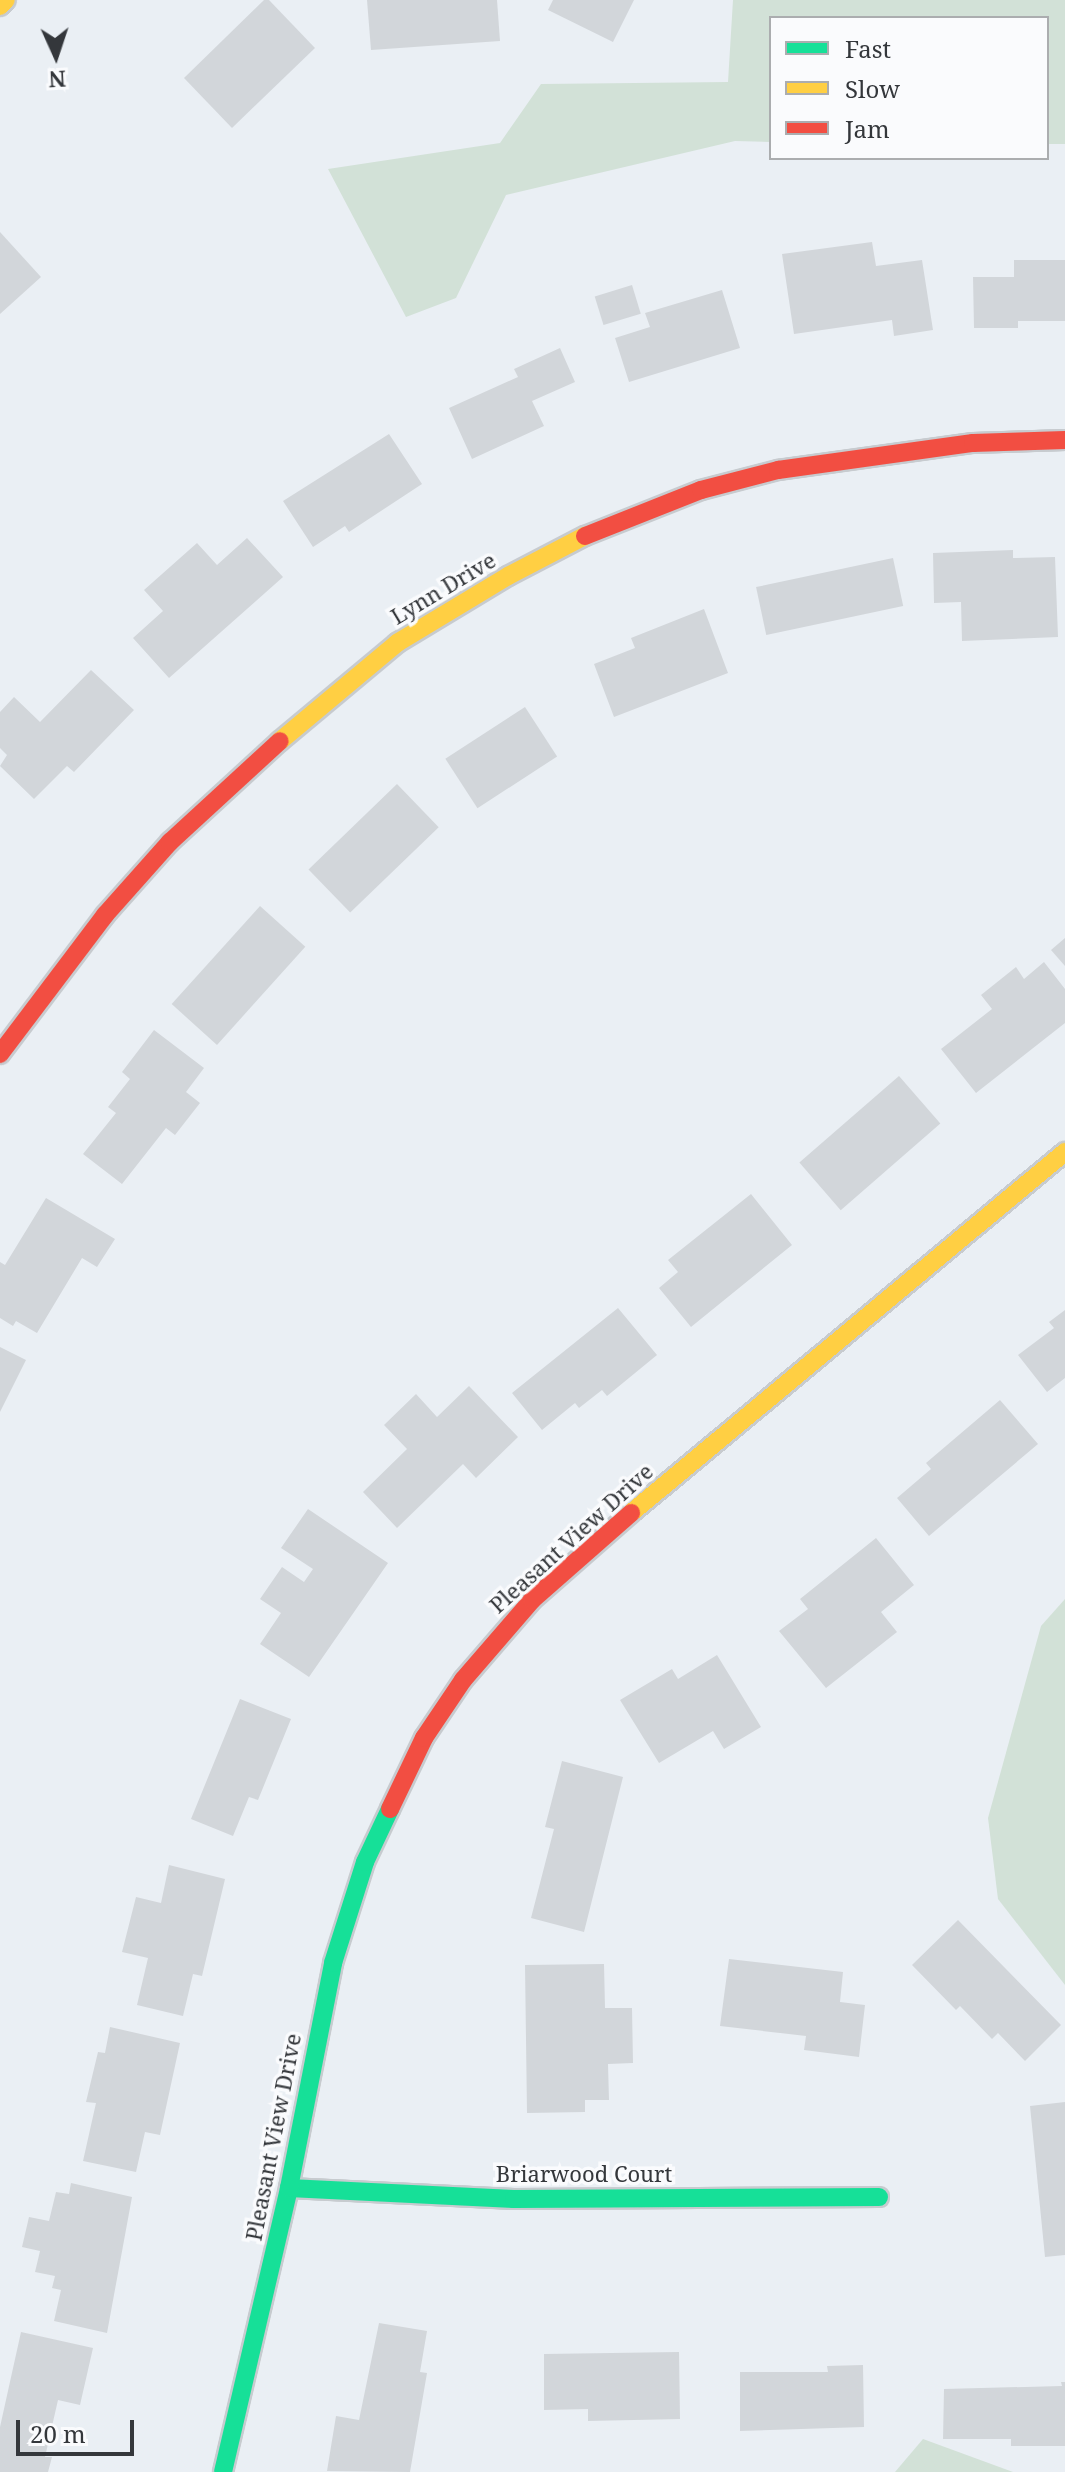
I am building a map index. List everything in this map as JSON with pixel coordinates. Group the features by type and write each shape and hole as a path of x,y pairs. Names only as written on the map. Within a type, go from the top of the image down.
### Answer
{"street":[{"path":"0,6 6,0"},
{"name":"Lynn Drive","path":"0,1054 105,915 170,842 238,776 397,643 508,576 636,515 701,490 778,470 973,443 1065,440"},
{"name":"Pleasant View Drive","path":"223,2472 289,2188 333,1963 355,1889 399,1786 424,1738 463,1680 512,1620 601,1538 1065,1152"},
{"name":"Briarwood Court","path":"289,2188 514,2199 879,2197"}],"shaded area":[{"path":"733,0 1065,0 1065,144 1049,144 1049,16 769,16 769,142 735,141 506,195 456,298 406,317 328,169 500,143 541,84 728,82"},
{"path":"1065,1599 1065,1985 998,1899 988,1818 1041,1626"},
{"path":"923,2439 1013,2472 895,2472"}],"building":[{"path":"264,0 269,0 315,48 232,128 184,78"},
{"path":"367,0 497,0 500,41 371,50"},
{"path":"553,0 634,0 613,42 548,10"},
{"path":"0,232 41,277 0,314"},
{"path":"872,242 876,266 922,260 933,330 894,336 892,320 794,334 782,254"},
{"path":"1014,260 1065,260 1065,321 1018,321 1018,328 974,328 973,277 1014,277"},
{"path":"632,285 641,314 603,325 595,296"},
{"path":"722,290 740,348 629,382 615,338 650,327 645,313"},
{"path":"560,348 575,382 532,401 544,426 472,459 449,408 518,377 514,369"},
{"path":"389,434 422,484 349,532 345,526 313,547 283,501"},
{"path":"247,538 283,577 169,678 133,638 163,611 144,590 197,543 217,565"},
{"path":"1013,550 1013,558 1055,557 1058,637 962,641 961,602 934,603 933,553"},
{"path":"893,558 903,606 766,635 756,587"},
{"path":"704,609 728,673 614,717 594,664 635,648 631,638"},
{"path":"91,670 134,710 74,772 67,766 34,799 0,766 7,755 0,748 0,712 14,697 40,722"},
{"path":"525,707 557,756 477,808 445,759"},
{"path":"397,784 439,827 350,913 309,869"},
{"path":"260,906 305,947 217,1045 172,1004"},
{"path":"1065,938 1065,966 1051,950"},
{"path":"1044,962 1065,989 1065,1023 976,1093 941,1049 992,1009 981,995 1016,967 1024,979"},
{"path":"154,1030 204,1068 186,1092 200,1103 175,1135 166,1128 122,1184 83,1154 116,1113 108,1107 130,1079 122,1072"},
{"path":"899,1076 940,1124 841,1210 799,1163"},
{"path":"751,1194 792,1245 691,1327 659,1288 678,1272 668,1260"},
{"path":"46,1198 115,1239 97,1267 82,1258 37,1333 16,1321 13,1326 0,1318 0,1262 5,1265"},
{"path":"618,1308 657,1355 607,1396 602,1390 579,1408 575,1403 542,1430 512,1393"},
{"path":"1065,1310 1065,1378 1047,1392 1018,1355 1054,1328 1049,1322"},
{"path":"0,1347 26,1360 0,1412"},
{"path":"469,1386 518,1437 476,1478 463,1464 397,1528 363,1492 407,1449 384,1425 416,1394 437,1417"},
{"path":"1000,1400 1038,1444 929,1536 897,1498 931,1469 926,1463"},
{"path":"308,1509 388,1563 309,1677 260,1644 281,1613 260,1599 282,1567 304,1582 313,1569 281,1548"},
{"path":"876,1538 914,1585 881,1612 897,1632 826,1688 779,1631 808,1609 800,1599"},
{"path":"717,1655 761,1727 724,1749 713,1731 659,1763 620,1700 672,1669 678,1679"},
{"path":"240,1699 291,1719 258,1800 249,1797 233,1836 191,1819"},
{"path":"562,1761 623,1777 584,1932 531,1918 554,1829 545,1827"},
{"path":"169,1865 225,1879 202,1976 193,1974 183,2016 137,2005 148,1958 122,1952 136,1897 161,1903"},
{"path":"958,1920 1061,2025 1025,2061 998,2033 992,2039 960,2006 956,2010 912,1965"},
{"path":"729,1959 843,1972 840,2002 865,2005 859,2057 804,2050 806,2036 720,2026"},
{"path":"604,1964 605,2008 632,2008 633,2063 608,2064 609,2100 585,2100 585,2112 527,2113 525,1965"},
{"path":"110,2027 180,2043 160,2135 145,2132 136,2172 83,2161 96,2103 86,2102 98,2052 105,2053"},
{"path":"1065,2102 1065,2255 1045,2257 1030,2106"},
{"path":"71,2183 132,2197 107,2333 54,2321 61,2290 52,2288 55,2276 35,2272 40,2251 22,2247 29,2217 49,2221 56,2192 69,2194"},
{"path":"379,2323 427,2331 420,2372 427,2373 410,2472 327,2471 336,2416 359,2420"},
{"path":"21,2332 93,2348 80,2405 58,2400 45,2457 52,2457 48,2472 0,2472 0,2427"},
{"path":"679,2352 680,2419 588,2421 588,2409 544,2410 544,2354"},
{"path":"863,2365 864,2427 740,2431 740,2372 828,2372 827,2366"},
{"path":"1061,2382 1065,2382 1065,2446 1011,2446 1011,2439 943,2439 944,2389 1062,2386"}],"traffic: fast":[{"path":"223,2472 289,2188 333,1963 365,1862 390,1809"},
{"path":"289,2188 514,2199 879,2197"}],"traffic: slow":[{"path":"0,6 6,0"},
{"path":"280,741 397,643 508,576 585,536"},
{"path":"631,1513 1065,1152"}],"traffic: jam":[{"path":"585,536 701,490 778,470 973,443 1065,440"},
{"path":"0,1054 105,915 170,842 280,741"},
{"path":"390,1809 424,1738 463,1680 532,1600 631,1513"}]}
